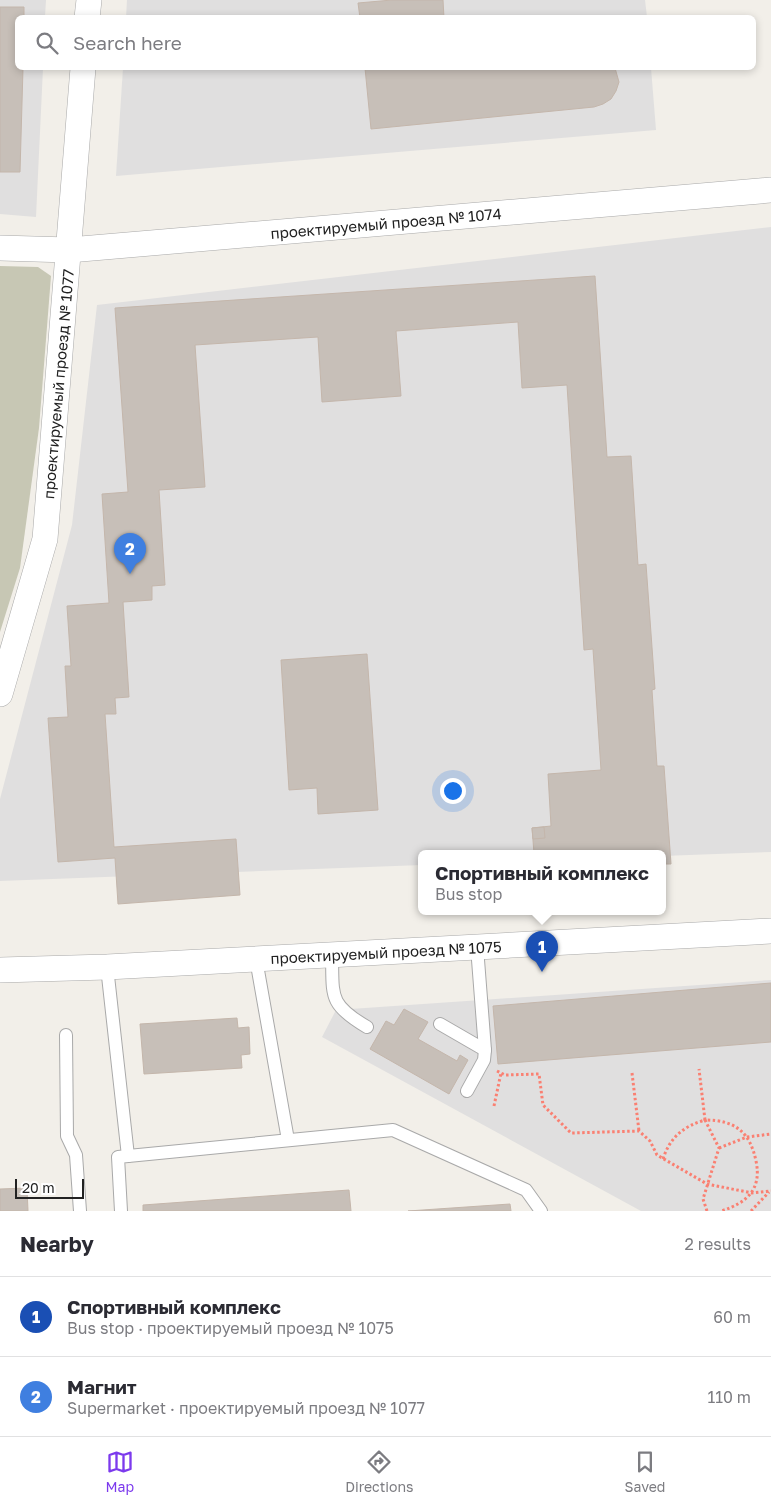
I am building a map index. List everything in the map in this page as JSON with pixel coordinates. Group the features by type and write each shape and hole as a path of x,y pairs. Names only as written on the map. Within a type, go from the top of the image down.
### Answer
{"street":[{"path":"87,15 89,0"},
{"name":"проектируемый проезд № 1077","path":"0,694 45,539 84,70"},
{"name":"проектируемый проезд № 1074","path":"0,248 69,250 771,190"},
{"name":"проектируемый проезд № 1075","path":"0,970 107,967 771,931"}],"lane":[{"path":"467,1091 484,1055 477,947"},
{"path":"332,955 333,994 336,1003 350,1018 367,1027"},
{"path":"256,959 288,1140"},
{"path":"107,967 128,1156"},
{"path":"440,1024 484,1055"},
{"path":"66,1035 67,1136 76,1155 80,1211"},
{"path":"122,1211 118,1157 392,1130 526,1190 541,1211"}],"path":[{"path":"484,1055 494,1059 495,1067 500,1073 505,1075 539,1074 543,1105 571,1133 639,1131"},
{"path":"699,1069 705,1120 719,1148 703,1199 707,1211"},
{"path":"494,1106 500,1073"},
{"path":"632,1073 639,1131 650,1141 657,1155 707,1184 752,1193 771,1191"},
{"path":"663,1159 671,1141 680,1130 692,1124 705,1120 718,1120 731,1124 741,1130 752,1144 759,1174 752,1193 735,1206 721,1211"},
{"path":"719,1148 747,1137 771,1134"},
{"path":"750,1211 771,1191"}],"shaded area":[{"path":"0,0 46,0 45,15 15,15 15,70 43,70 36,217 0,214"},
{"path":"127,0 645,0 647,15 126,15"},
{"path":"123,70 651,70 656,130 116,176"},
{"path":"771,227 771,852 666,856 666,850 418,850 418,865 0,881 0,799 72,525 97,305"},
{"path":"0,266 38,267 51,276 39,428 20,568 0,632"},
{"path":"771,980 771,1211 641,1211 322,1037 336,1010"}],"building":[{"path":"392,0 443,0 444,15 360,15 358,3"},
{"path":"0,7 24,7 24,15 15,15 15,70 23,70 20,172 0,172"},
{"path":"365,70 616,70 619,82 611,99 594,107 371,129"},
{"path":"595,276 607,457 631,456 638,565 646,564 655,689 652,690 657,766 664,766 671,864 666,864 666,850 534,850 532,828 551,826 548,774 601,770 593,649 584,650 567,385 522,388 518,322 396,331 401,396 322,402 318,337 195,345 205,487 159,490 165,585 152,586 152,600 123,602 129,697 115,698 116,714 105,714 114,847 236,839 240,895 118,904 115,858 58,862 48,718 68,717 65,666 71,666 67,606 109,603 102,494 128,492 115,308"},
{"path":"367,654 378,810 318,814 317,788 289,790 281,660"},
{"path":"544,827 545,838 533,839 532,828"},
{"path":"771,983 771,1042 498,1064 493,1006"},
{"path":"404,1009 428,1022 418,1039 457,1061 460,1055 468,1060 449,1094 370,1049 386,1021 394,1025"},
{"path":"237,1018 238,1028 249,1027 250,1054 241,1055 242,1068 144,1074 140,1024"},
{"path":"27,1188 28,1211 0,1211 0,1189"},
{"path":"349,1190 351,1211 143,1211 143,1205"},
{"path":"510,1204 511,1211 408,1211"}],"place":[{"name":"Магнит","path":"130,574"},
{"name":"Спортивный комплекс","path":"542,972"}]}
